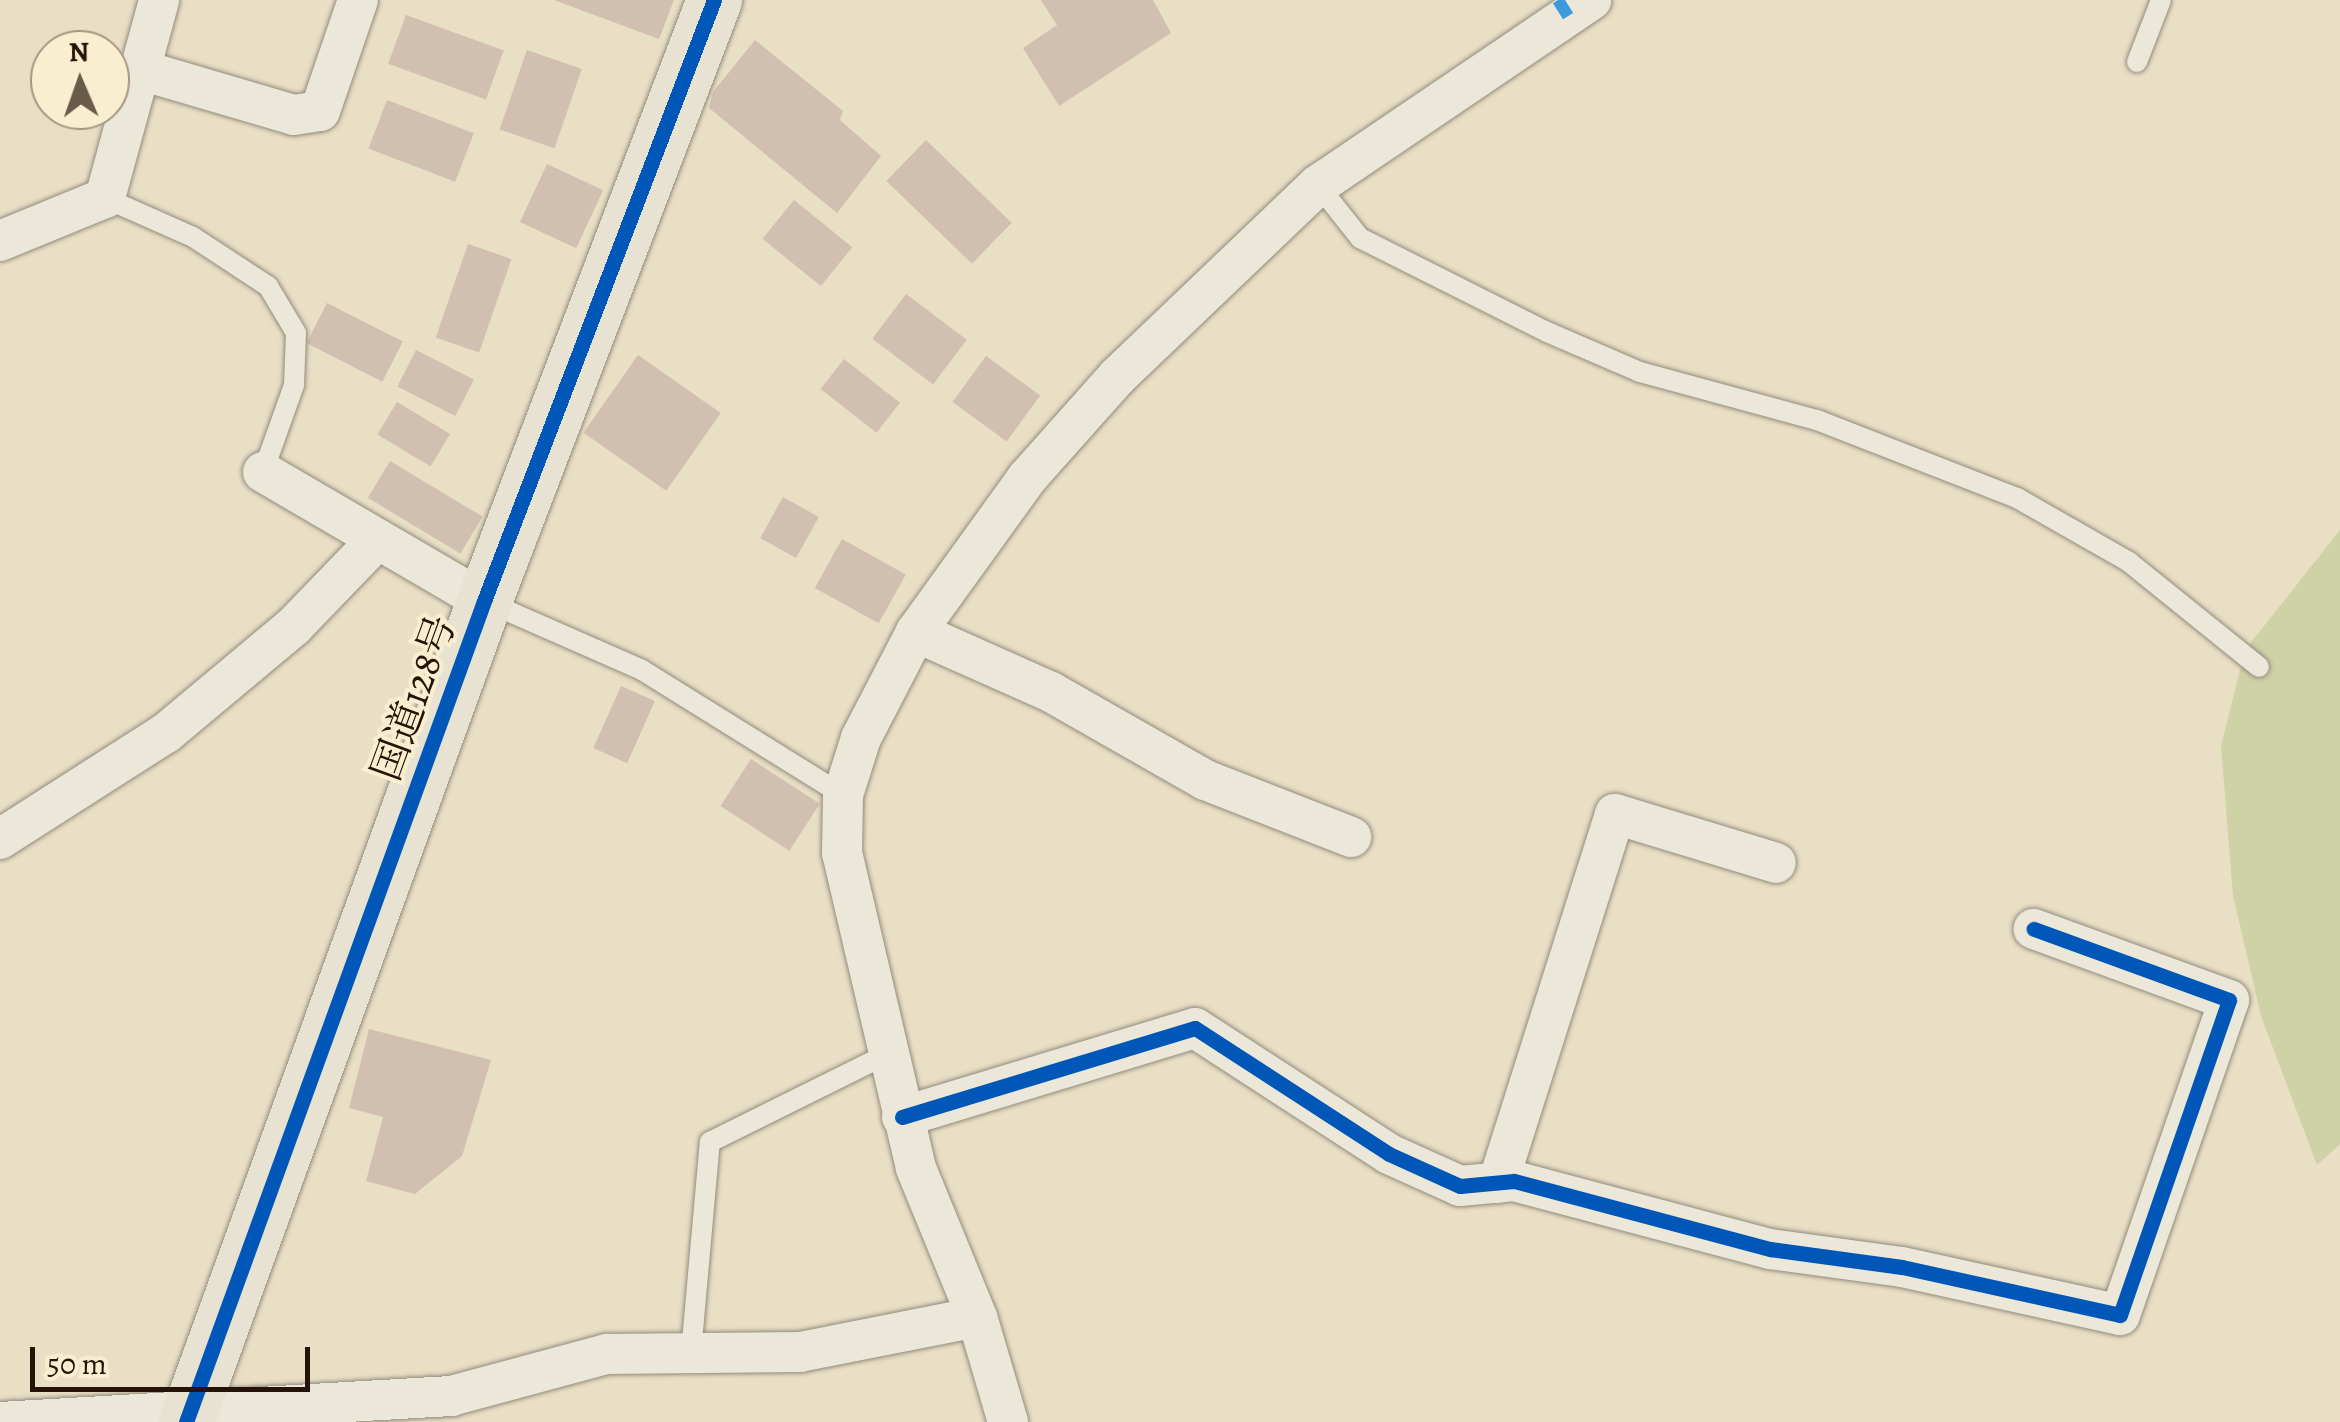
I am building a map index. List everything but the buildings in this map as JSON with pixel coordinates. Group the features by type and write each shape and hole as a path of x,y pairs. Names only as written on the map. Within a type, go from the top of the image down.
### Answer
{"highway":[{"name":"国道128号","path":"188,1418 484,601 714,0"}],"street":[{"path":"0,241 105,198 159,0"},
{"path":"141,70 294,116 320,111 358,0"},
{"path":"1008,1422 977,1317 902,1117 842,853 842,796 861,738 916,632 1027,478 1118,377 1318,185 1591,0"},
{"path":"263,472 484,601"},
{"path":"10,824 166,734 294,626 376,541"},
{"path":"916,632 1051,692 1205,780 1351,837"},
{"path":"1498,1183 1615,814 1776,863"},
{"path":"902,1117 1195,1028 1390,1154 1460,1186 1514,1181 1770,1250 1902,1266 2120,1315 2229,1000 2034,930"},
{"path":"0,1422 447,1409 606,1354 800,1352 977,1317"}],"lane":[{"path":"2137,62 2161,0"},
{"path":"1318,185 1360,238 1548,332 1640,372 1817,420 2017,498 2129,562 2260,667"},
{"path":"105,198 193,238 268,286 296,333 294,385 263,472"},
{"path":"484,601 642,670 842,796"},
{"path":"691,1353 710,1142 887,1054"}],"green space":[{"path":"2340,530 2340,1144 2317,1165 2261,1016 2233,895 2221,746 2245,650"}],"marked path":[{"path":"1558,0 1568,16"}],"cycle path":[{"path":"186,1422 484,601 714,0"},
{"path":"902,1117 1195,1028 1389,1154 1460,1186 1514,1181 1770,1249 1902,1267 2120,1315 2229,1000 2034,929"}]}
